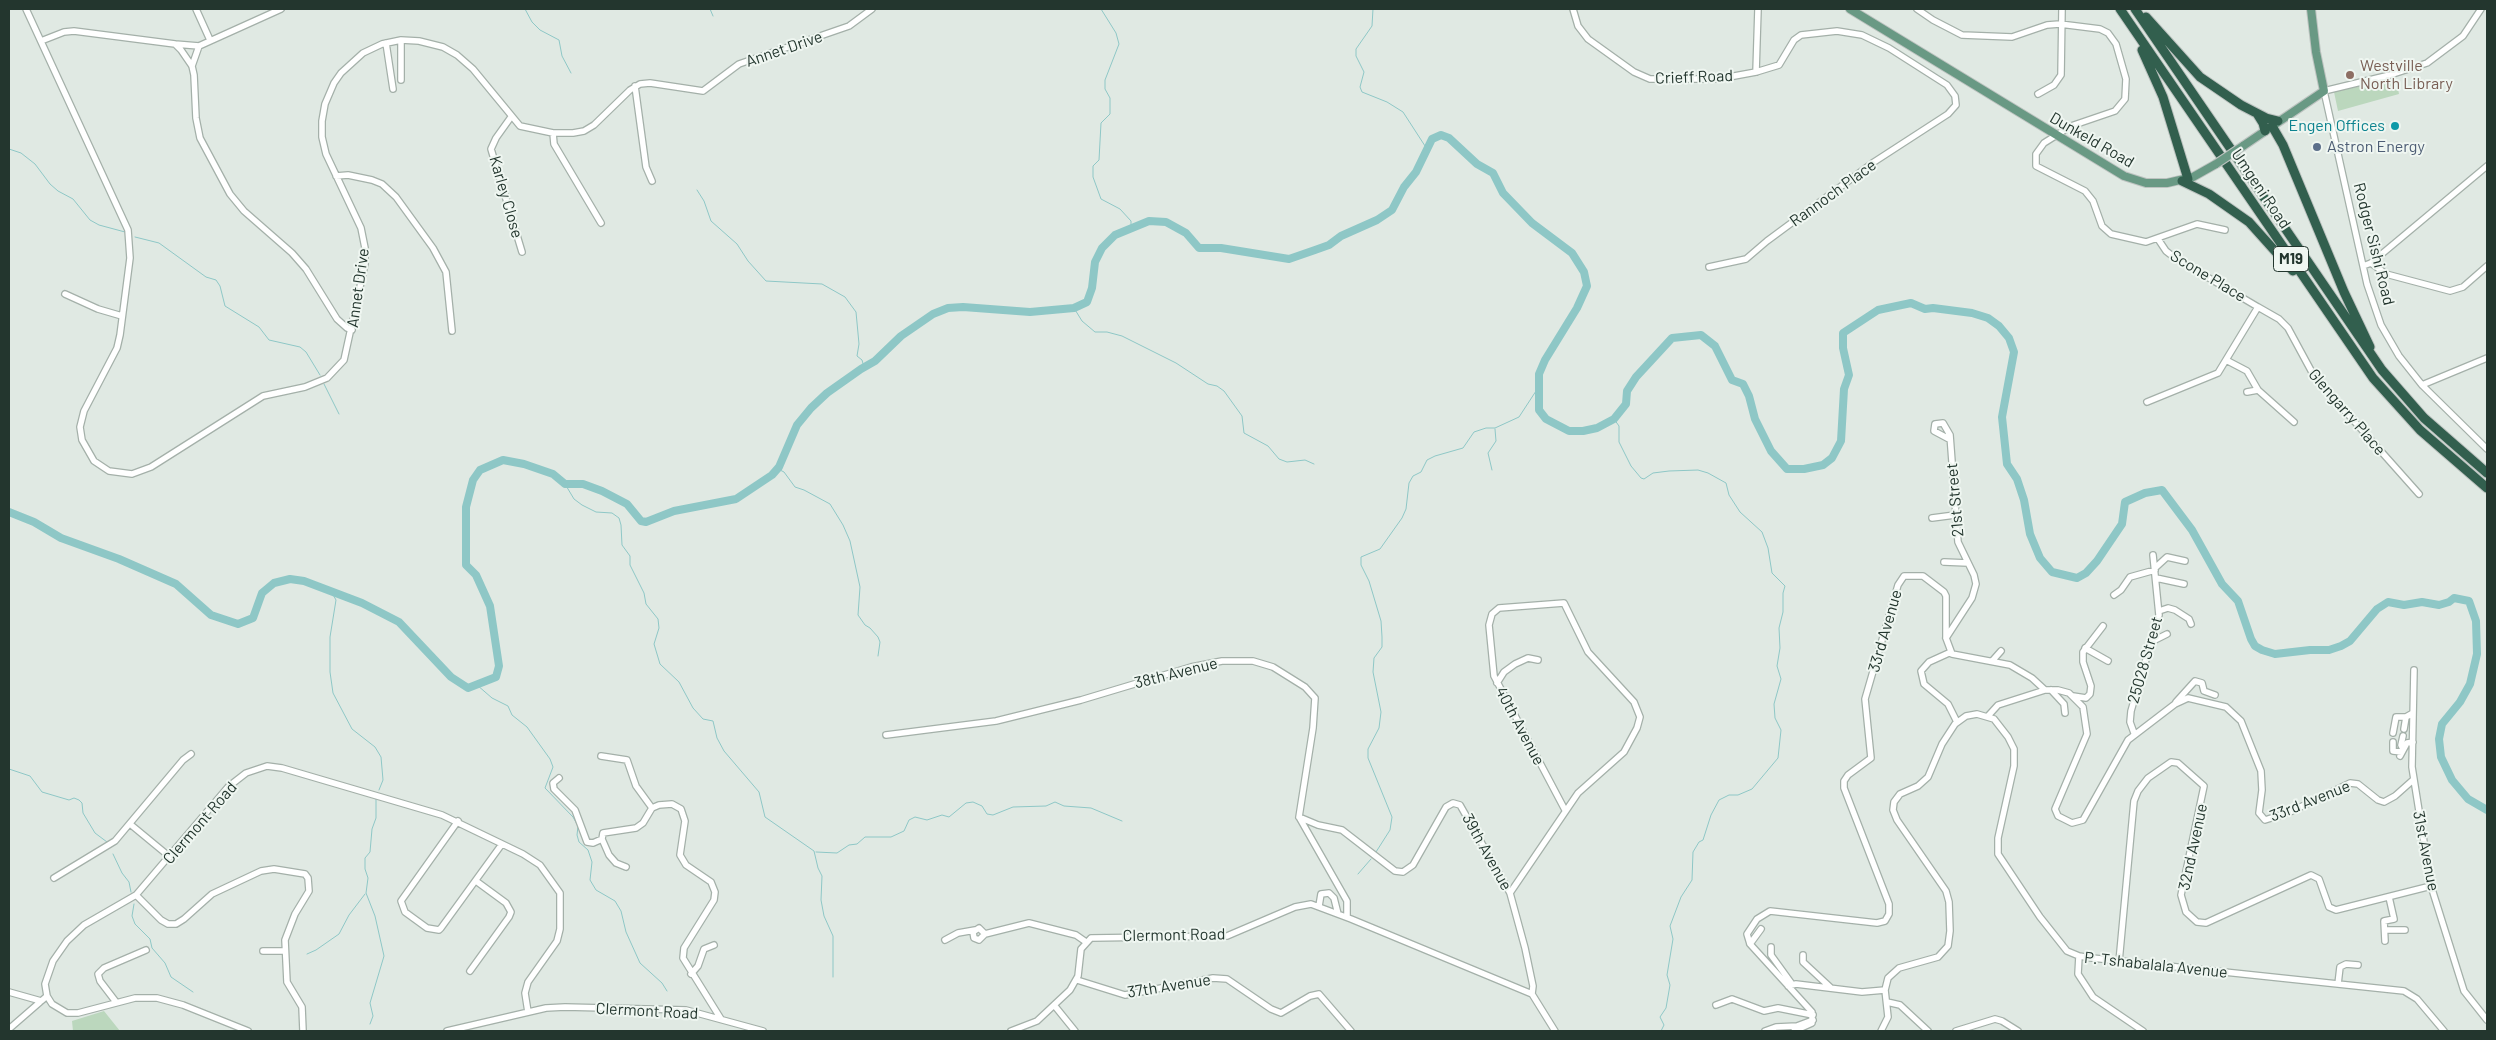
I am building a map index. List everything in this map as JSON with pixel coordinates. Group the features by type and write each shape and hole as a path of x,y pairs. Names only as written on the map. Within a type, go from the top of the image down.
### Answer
{"highway":[{"path":"2116,9 2145,54 2155,77 2171,118 2188,179 2236,212 2268,242 2341,332"},
{"name":"Umgeni Road","path":"2120,9 2374,378 2404,414 2487,488"},
{"name":"Umgeni Road","path":"2135,9 2382,370 2424,418 2487,473"},
{"path":"2140,9 2200,77 2224,95 2258,114 2272,126 2283,145 2344,292 2382,370"},
{"path":"2258,114 2264,123 2272,126"}],"main road":[{"name":"Dunkeld Road","path":"1850,9 2116,173 2130,179 2154,184 2188,179 2216,164 2324,91"},
{"name":"Rodger Sishi Road","path":"2311,9 2316,52 2324,91"}],"street":[{"name":"Annet Drive","path":"26,9 128,230 130,258 117,348 86,405 80,426 82,440 94,461 109,471 123,474 146,470 263,396 305,387 327,378 344,360 365,264 365,243 361,228 326,154 322,137 322,115 328,94 340,72 366,51 386,43 401,40 430,43 458,55 473,68 511,117 522,127 553,133 578,132 590,128 636,86 650,82 703,91 739,64 849,26 872,9"},
{"path":"196,9 210,40"},
{"path":"41,41 64,32 74,32 199,46 281,9"},
{"name":"Crieff Road","path":"1573,9 1578,26 1588,39 1645,78 1656,80 1718,78 1756,72 1779,65 1794,40 1801,35 1830,31 1853,33 1889,48 1947,85 1955,96 1956,105 1954,109"},
{"path":"1756,72 1758,9"},
{"path":"1917,9 1933,20 1962,35 2012,37 2060,24 2100,29 2111,35 2116,44 2127,91 2123,104 2115,111 2083,121 2055,135 2037,151 2035,161 2038,168 2085,191 2091,198 2102,226 2107,232 2141,242 2197,224 2225,230"},
{"path":"2038,94 2054,85 2061,75 2060,24 2062,9"},
{"path":"2324,91 2390,75 2427,63 2463,36 2481,9"},
{"path":"401,40 401,80"},
{"path":"386,43 393,89"},
{"path":"175,44 187,56 192,66 196,125 200,138 230,194 244,211 296,258 337,318 347,328 352,330"},
{"path":"192,66 199,46"},
{"path":"636,86 646,167 652,181"},
{"name":"Rodger Sishi Road","path":"2324,91 2363,266 2374,306 2388,339 2422,385 2487,449"},
{"name":"Rannoch Place","path":"1709,267 1746,259 1767,241 1866,168 1954,109"},
{"name":"Karley Close","path":"511,117 496,138 491,149 522,252"},
{"path":"553,133 554,144 600,224"},
{"path":"2363,266 2371,263 2487,166"},
{"path":"336,176 348,175 372,180 386,187 396,197 437,254 446,272 452,331"},
{"name":"Scone Place","path":"2147,402 2216,375 2258,307 2175,258 2166,251 2158,238"},
{"path":"2371,263 2386,274 2450,291 2463,287 2487,266"},
{"path":"65,294 98,309 122,316"},
{"name":"Glengarry Place","path":"2258,307 2279,319 2288,328 2314,376 2419,494"},
{"path":"2422,385 2487,358"},
{"path":"2226,360 2250,374 2258,390 2294,422"},
{"path":"2247,392 2258,390"},
{"name":"21st Street","path":"1946,638 1976,589 1974,575 1959,546 1950,439"},
{"path":"1932,518 1955,515"},
{"name":"25028 Street","path":"2134,733 2130,722 2131,711 2159,611 2153,555"},
{"path":"2114,595 2121,590 2130,577 2155,569 2167,557 2185,560"},
{"path":"1944,562 1968,563"},
{"name":"33rd Avenue","path":"1750,944 1747,937 1749,929 1757,919 1770,911 1877,923 1883,922 1888,917 1888,904 1844,788 1844,781 1848,774 1871,758 1865,699 1901,578 1907,575 1923,576 1944,592 1946,596 1946,638 1951,652"},
{"path":"2156,578 2184,584"},
{"name":"40th Avenue","path":"1510,893 1565,810 1586,784 1624,752 1640,722 1638,708 1588,652 1569,610 1562,602 1537,606 1513,605 1494,610 1490,617 1489,625 1493,672 1497,684 1565,810"},
{"path":"2159,611 2168,608 2175,610 2189,619 2191,624"},
{"path":"1881,1031 1888,1017 1886,982 1895,971 1934,959 1942,954 1949,943 1948,896 1943,885 1897,820 1893,806 1900,794 1918,786 1928,777 1942,744 1957,722 1971,714 1988,716 1998,705 2048,690 2063,691 2073,696 2086,698 2090,694 2091,686 2082,658 2085,648 2103,626"},
{"path":"2151,642 2167,634"},
{"path":"2085,648 2108,661"},
{"path":"1993,660 2001,651"},
{"path":"1957,722 1948,704 1924,684 1921,671 1929,662 1951,652 1956,656 1993,660 2016,667 2064,704 2064,713"},
{"path":"1497,684 1504,672 1515,664 1528,658 1538,660"},
{"name":"38th Avenue","path":"886,735 996,721 1081,700 1192,667 1222,661 1253,661 1286,673 1309,690 1314,698 1313,728 1299,817"},
{"name":"31st Avenue","path":"2414,670 2413,780 2431,886 2464,991 2487,1020"},
{"path":"2175,704 2195,681 2202,684 2204,691 2215,695"},
{"name":"33rd Avenue","path":"2073,696 2085,713 2087,734 2055,809 2061,818 2075,824 2083,820 2114,761 2134,733 2186,698 2193,698 2226,707 2238,717 2261,771 2262,790 2259,813 2265,820 2290,812 2350,783 2358,784 2378,800 2384,802 2396,796 2413,780"},
{"path":"2393,733 2396,717 2406,717 2413,713"},
{"name":"P. Tshabalala Avenue","path":"1988,716 1994,719 2008,737 2013,746 2015,757 1998,838 1998,854 2059,943 2067,951 2079,956 2120,962 2408,993 2424,1006 2444,1031"},
{"path":"2402,752 2401,744 2406,717"},
{"path":"2393,742 2392,751 2402,752"},
{"path":"2402,752 2407,743 2413,742"},
{"path":"54,878 109,846 130,824 183,760 191,754"},
{"path":"601,756 623,758 628,762 636,786 652,808"},
{"name":"32nd Avenue","path":"2120,962 2134,801 2148,778 2171,762 2178,762 2204,786 2182,895 2186,912 2194,921 2206,923 2311,875 2319,879 2327,904 2333,910 2431,886"},
{"name":"Clermont Road","path":"47,996 46,980 63,945 84,925 136,895 228,787 238,777 262,766 282,768 433,812 458,821 540,864 557,887 561,899 559,935 526,987 528,1012"},
{"path":"559,778 553,783 554,790 575,810 587,842 593,844 602,839"},
{"path":"626,867 612,859 602,839 604,832 636,828 643,823 652,808 668,803 680,809 684,821 680,855 686,864 708,878 715,889 714,900 684,948 684,962 720,1019"},
{"name":"39th Avenue","path":"1299,817 1318,825 1342,830 1395,871 1403,872 1413,865 1443,810 1449,804 1457,803 1466,812 1510,893 1525,948 1533,986 1532,994"},
{"path":"1299,817 1347,900 1347,918"},
{"path":"458,821 402,898 401,906 405,912 427,928 439,930 502,844"},
{"path":"130,824 170,856"},
{"path":"136,895 161,920 168,924 176,924 212,894 261,871 270,868 299,872 308,878 309,891 288,931 285,951 287,982 302,1007 303,1031"},
{"path":"470,972 510,917 511,912 506,903 476,881"},
{"path":"1318,906 1321,894 1329,893 1334,898 1338,914"},
{"path":"2386,941 2384,921 2394,919 2389,897"},
{"name":"Clermont Road","path":"1086,942 1097,936 1227,936 1300,906 1318,906 1532,994"},
{"path":"975,930 973,934 976,939 981,939 985,934 1029,923 1076,935 1086,942 1080,954 1077,980 1054,1005 1033,1023 1011,1031"},
{"path":"945,940 958,933 981,929 985,934"},
{"path":"1761,929 1750,944 1790,985 1862,992 1885,990"},
{"path":"2385,930 2405,930"},
{"path":"691,974 699,964 704,949 714,945"},
{"path":"1771,947 1770,955 1813,1018"},
{"path":"116,1002 100,981 98,974 104,968 146,950"},
{"path":"262,951 285,951"},
{"path":"1803,955 1803,962 1833,989"},
{"path":"2079,956 2078,974 2093,997 2143,1031"},
{"path":"2338,984 2340,967 2346,964 2358,965"},
{"name":"37th Avenue","path":"1077,980 1118,994 1131,995 1213,978 1227,979 1271,1009 1281,1013 1310,996 1319,994 1351,1031"},
{"path":"9,992 41,1001"},
{"path":"1532,994 1555,1031"},
{"path":"9,1029 47,996 58,1009 71,1014 140,997 157,998 183,1005 248,1031"},
{"path":"1716,1005 1732,999 1764,1011 1778,1008 1813,1018"},
{"path":"1887,1002 1900,1005 1928,1031"},
{"path":"1054,1005 1075,1031"},
{"name":"Clermont Road","path":"447,1031 528,1012 565,1007 695,1012 763,1031"},
{"path":"1764,1031 1776,1027 1797,1026 1813,1018"},
{"path":"1794,1031 1808,1027 1813,1018"},
{"path":"1956,1031 1997,1019 2018,1031"}],"green space":[{"path":"2395,74 2399,94 2338,111 2334,92 2346,85"},
{"path":"104,1011 120,1031 73,1031 72,1021"}],"waterway":[{"path":"525,9 532,22 540,30 559,40 562,56 571,73"},
{"path":"710,9 713,16"},
{"path":"1101,9 1116,33 1119,44 1105,80 1105,89 1110,98 1110,114 1101,123 1099,160 1093,166 1093,177 1101,199 1120,209 1131,221 1131,228"},
{"path":"1373,9 1372,26 1356,49 1356,56 1364,72 1360,87 1362,92 1387,102 1403,112 1427,149"},
{"path":"9,512 34,522 61,538 119,559 176,584 211,615 238,624 253,618 262,593 274,583 290,579 304,581 362,603 399,622 451,677 468,688 496,677 499,666 490,606 476,575 466,565 466,507 473,480 480,470 503,460 524,464 553,474 565,484 583,484 602,491 627,504 641,521 646,522 674,511 736,499 772,475 779,467 797,425 811,408 827,393 875,361 901,336 933,314 948,308 963,307 1030,312 1074,308 1087,302 1092,288 1095,262 1102,248 1115,235 1149,221 1166,222 1186,233 1199,248 1221,248 1289,259 1315,250 1329,245 1341,236 1377,220 1392,210 1404,187 1416,172 1432,139 1441,135 1449,138 1477,164 1493,173 1503,193 1532,223 1572,253 1584,272 1587,286 1577,308 1545,360 1539,374 1539,410 1546,419 1569,431 1597,428 1614,419 1626,404 1627,391 1636,377 1672,338 1701,335 1715,346 1732,380 1743,384 1749,396 1755,419 1771,451 1787,469 1804,469 1823,465 1832,458 1841,441 1844,389 1849,375 1843,348 1843,333 1878,310 1911,303 1925,309 1933,308 1972,313 1988,318 1999,326 2009,338 2014,352 2002,417 2007,464 2017,479 2024,500 2030,534 2040,558 2052,572 2077,578 2086,573 2097,561 2122,524 2125,502 2145,493 2162,490 2192,530 2222,584 2238,601 2251,639 2255,646 2262,650 2275,654 2329,650 2341,646 2350,641 2377,609 2388,602 2404,605 2422,602 2439,605 2449,602 2454,598 2469,601 2476,621 2477,654 2470,684 2460,702 2442,724 2439,739 2441,757 2452,780 2468,799 2487,810"},
{"path":"9,149 21,153 35,164 50,184 73,199 90,220 99,225 125,232"},
{"path":"697,190 704,201 711,221 737,244 748,261 766,281 822,284 845,297 856,312 859,344 857,356 862,360 864,367"},
{"path":"135,237 159,243 206,277 216,280 220,286 225,306 259,327 269,340 300,347 306,352 320,375"},
{"path":"1074,308 1082,321 1095,332 1107,332 1122,336 1176,363 1208,384 1217,386 1224,391 1242,416 1244,433 1268,446 1279,459 1287,462 1305,460 1314,464"},
{"path":"324,384 339,414"},
{"path":"1376,852 1390,830 1392,817 1368,758 1368,749 1379,728 1381,712 1373,672 1374,658 1382,647 1382,637 1381,621 1369,581 1361,565 1361,557 1380,549 1402,518 1406,509 1409,483 1413,476 1421,472 1427,460 1463,448 1474,432 1486,428 1495,428 1519,417 1538,388"},
{"path":"1614,419 1619,426 1619,442 1631,466 1641,478 1644,479 1653,473 1698,470 1726,483 1729,495 1740,512 1762,532 1768,548 1772,573 1785,586 1783,612 1779,628 1780,648 1777,666 1781,679 1774,704 1775,718 1781,730 1778,758 1752,789 1738,795 1729,795 1719,800 1711,815 1703,840 1699,842 1693,852 1692,880 1681,897 1670,926 1673,939 1667,975 1670,985 1666,1008 1660,1017 1664,1025 1661,1031"},
{"path":"1492,470 1488,453 1496,441 1495,429"},
{"path":"778,469 784,472 795,487 830,504 843,525 850,541 860,587 858,615 865,625 878,637 880,642 878,656"},
{"path":"565,484 574,499 582,505 596,512 612,513 619,518 622,545 630,556 630,565 644,593 646,604 658,619 659,628 654,644 660,664 679,682 693,708 703,719 713,721 717,738 724,751 759,792 765,817 814,851 822,876 821,900 824,916 833,936 833,977"},
{"path":"331,591 336,600 330,637 330,672 333,693 352,729 375,747 381,757 383,780 379,790"},
{"path":"477,685 492,698 508,706 512,715 527,727 550,759 553,767 545,788 573,817 578,826 577,835 579,842 588,850 592,862 590,880 596,890 615,901 621,911 626,932 640,963 662,983 667,991"},
{"path":"9,769 30,776 42,792 69,800 74,798 79,800 82,803 83,813 95,833 107,842"},
{"path":"370,1024 373,1016 370,1003 384,956 375,916 366,893 368,878 365,869 365,858 370,852 372,829 376,818 376,797"},
{"path":"816,852 837,853 849,845 857,844 865,837 891,837 904,831 909,820 915,817 927,820 942,815 949,817 966,803 973,802 982,806 987,814 993,815 1013,807 1046,806 1055,802 1064,806 1091,808 1122,821"},
{"path":"113,854 122,873 129,882 131,892"},
{"path":"1358,874 1371,859"},
{"path":"307,954 339,934 349,915 365,894"},
{"path":"134,904 132,916 135,924 150,939 152,948 165,963 171,977 193,992"}],"place":[{"name":"Westville North Library","path":"2350,75"},
{"name":"Engen Offices","path":"2395,126"},
{"name":"Astron Energy","path":"2317,147"}]}
